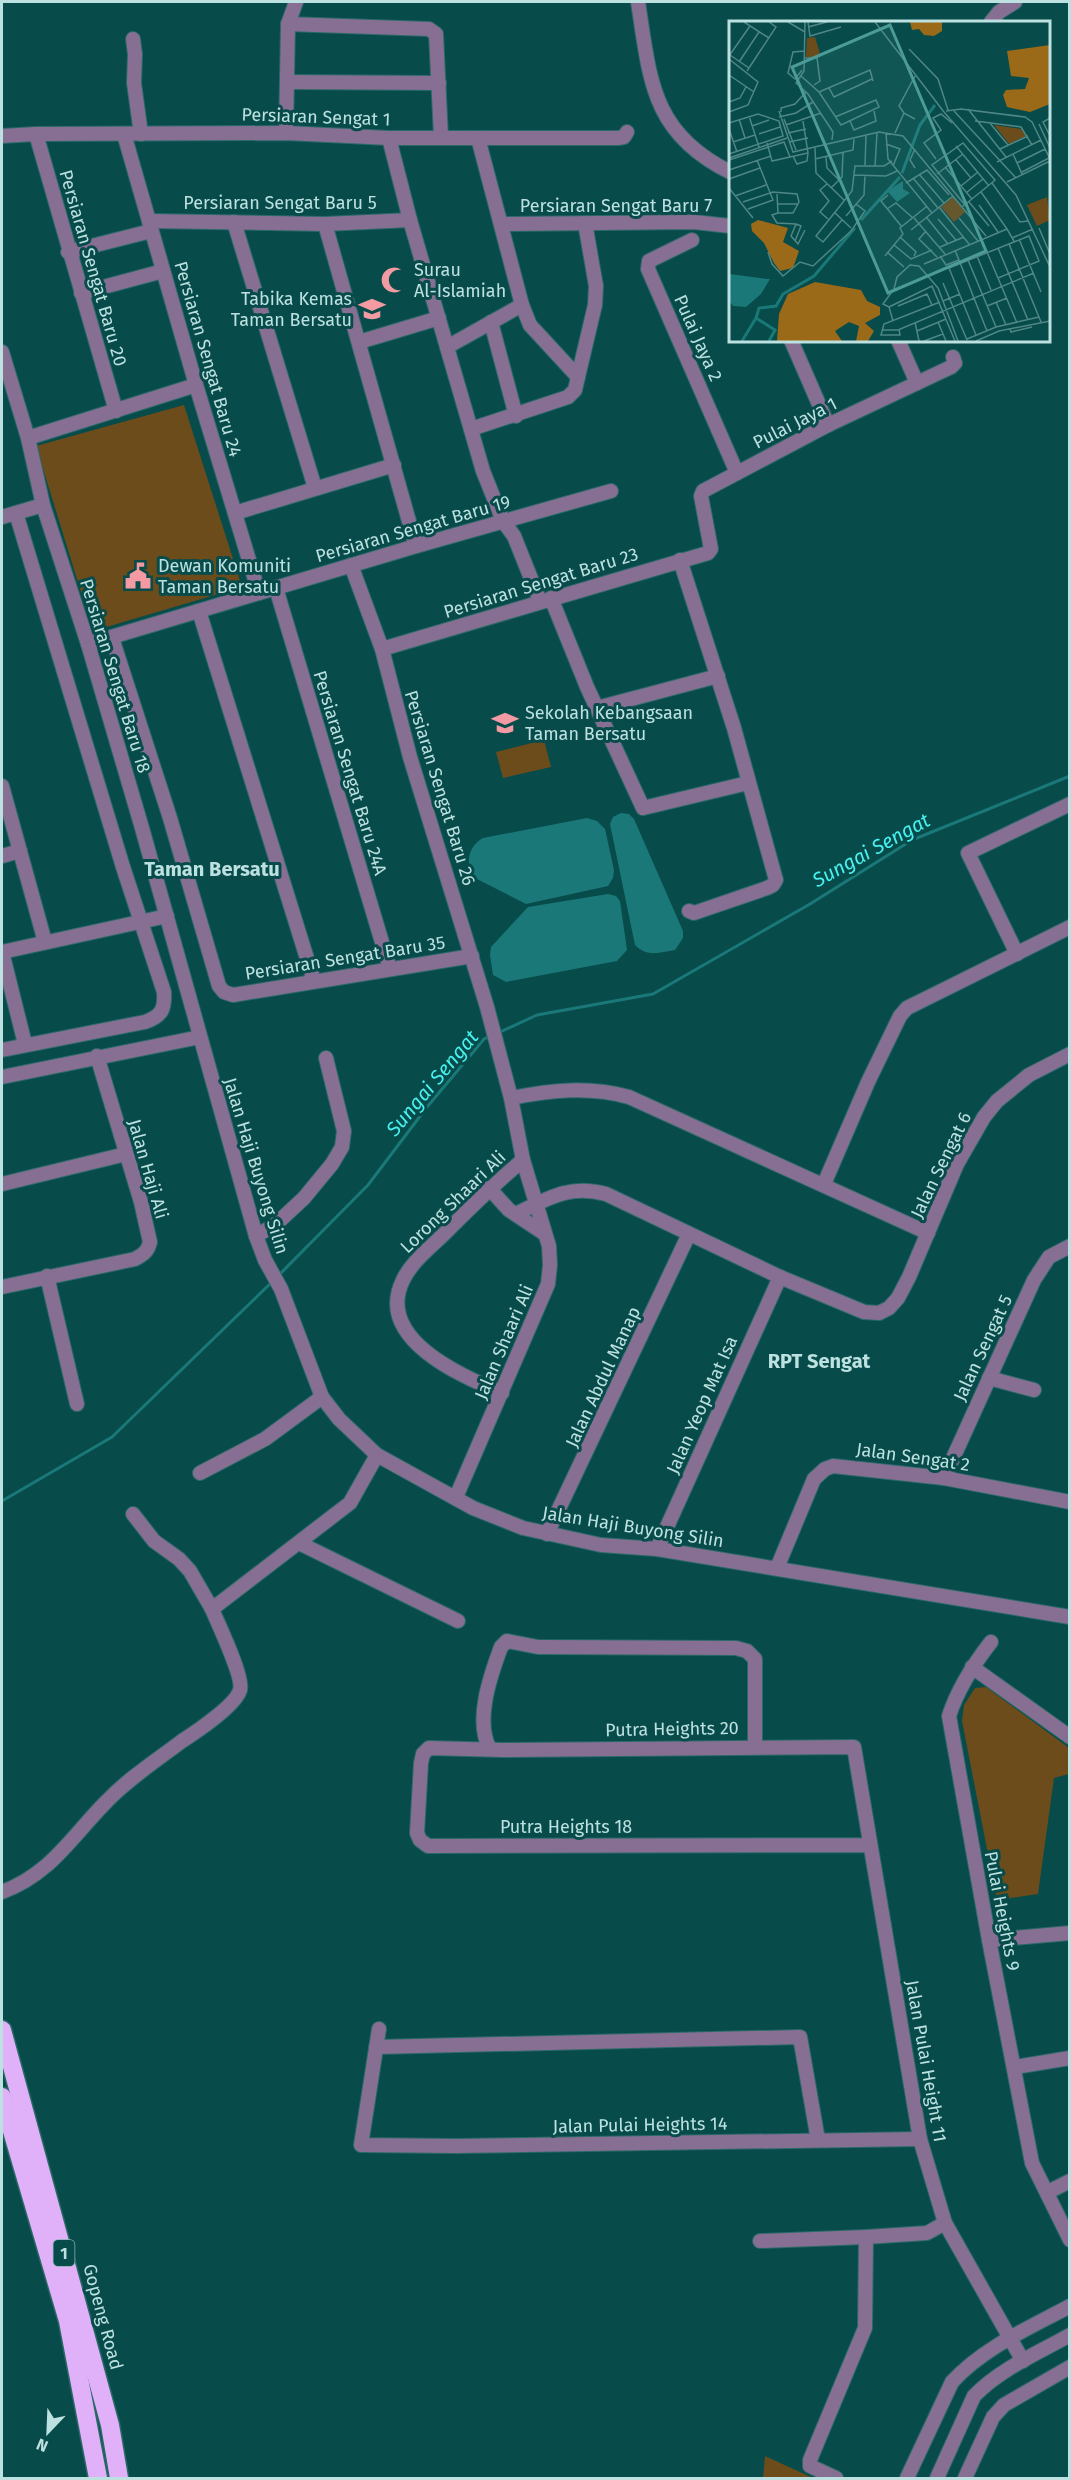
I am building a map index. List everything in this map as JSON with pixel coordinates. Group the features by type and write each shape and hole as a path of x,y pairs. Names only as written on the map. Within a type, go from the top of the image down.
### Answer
{"highway":[{"name":"Gopeng Road","path":"2,2030 110,2425 119,2478"},
{"name":"Gopeng Road","path":"2,2097 68,2322 98,2478"}],"street":[{"path":"286,133 288,24 296,2"},
{"path":"638,2 651,80 661,108 691,146 729,171"},
{"path":"992,21 999,12 1015,2"},
{"path":"288,24 429,29 436,34 441,138"},
{"path":"133,39 134,83 141,134"},
{"path":"287,82 439,83"},
{"name":"Persiaran Sengat 1","path":"2,136 286,133 389,138 618,138 627,132"},
{"name":"Persiaran Sengat Baru 20","path":"36,134 68,252 116,411"},
{"name":"Persiaran Sengat Baru 24","path":"124,134 259,593"},
{"path":"389,138 410,220 483,471 503,521 514,536 545,599 643,808 748,783"},
{"path":"478,138 522,305 530,325 578,377"},
{"name":"Persiaran Sengat Baru 5","path":"68,252 150,226 234,222 325,224 410,220"},
{"path":"234,222 315,488"},
{"name":"Persiaran Sengat Baru 7","path":"501,224 694,222 729,226"},
{"path":"471,429 568,397 574,390 596,305 596,286 585,223"},
{"path":"325,224 416,546"},
{"name":"Pulai Jaya 2","path":"692,240 649,261 648,268 737,472"},
{"path":"81,293 163,271"},
{"path":"447,347 522,305"},
{"path":"359,342 439,318"},
{"path":"491,322 516,416"},
{"path":"792,342 828,425"},
{"path":"899,342 917,383"},
{"name":"Persiaran Sengat Baru 18","path":"2,352 28,438 44,505 88,645 193,1010"},
{"name":"Pulai Jaya 1","path":"710,552 702,493 737,472 828,425 951,367 955,363 953,357"},
{"path":"28,438 196,385"},
{"path":"235,513 394,465"},
{"name":"Persiaran Sengat Baru 19","path":"88,645 351,565 611,491"},
{"path":"2,517 44,505"},
{"path":"2,1050 157,1018 163,1012 164,992 140,921 16,513"},
{"name":"Persiaran Sengat Baru 23","path":"382,649 710,552"},
{"path":"680,560 718,676 776,880 767,888 694,913 689,911"},
{"name":"Persiaran Sengat Baru 26","path":"351,565 382,649 410,757 492,1022 511,1098"},
{"name":"Persiaran Sengat Baru 24A","path":"276,588 390,969"},
{"path":"199,611 314,981"},
{"name":"Persiaran Sengat Baru 35","path":"112,638 170,818 219,986 224,992 233,995 472,956"},
{"path":"597,708 718,676"},
{"path":"2,786 45,942"},
{"path":"1017,954 968,854 1070,804"},
{"path":"2,856 20,851"},
{"path":"25,1044 2,952 167,916"},
{"path":"824,1184 868,1082 900,1016 907,1008 1070,927"},
{"name":"Jalan Haji Buyong Silin","path":"193,1010 256,1236 265,1260 281,1289 322,1397 339,1419 377,1455 496,1518 547,1534 602,1545 657,1549 777,1568 1070,1617"},
{"path":"2,1077 200,1037"},
{"name":"Jalan Sengat 6","path":"780,1277 872,1314 889,1308 898,1298 957,1164 984,1117 997,1101 1029,1075 1070,1054"},
{"name":"Jalan Haji Ali","path":"2,1287 135,1259 149,1248 150,1242 141,1202 97,1056"},
{"path":"256,1236 276,1224 304,1198 332,1164 342,1147 344,1131 326,1058"},
{"path":"511,1098 553,1091 605,1091 639,1101 928,1233"},
{"name":"Jalan Shaari Ali","path":"456,1497 548,1284 550,1256 537,1203 523,1161 511,1098"},
{"path":"2,1184 126,1154"},
{"name":"Lorong Shaari Ali","path":"502,1393 470,1379 426,1353 412,1339 398,1306 403,1281 410,1268 489,1188 523,1161"},
{"path":"489,1188 502,1203 545,1234"},
{"path":"516,1214 567,1191 596,1191 615,1196 780,1277"},
{"name":"Jalan Abdul Manap","path":"547,1534 690,1234"},
{"name":"Jalan Sengat 5","path":"944,1478 1040,1268 1049,1257 1070,1246"},
{"path":"47,1276 77,1404"},
{"name":"Jalan Yeop Mat Isa","path":"657,1549 780,1277"},
{"path":"989,1378 1034,1390"},
{"path":"200,1473 265,1439 322,1397"},
{"path":"212,1609 350,1503 377,1455"},
{"name":"Jalan Sengat 2","path":"777,1568 814,1479 825,1469 833,1466 944,1478 1070,1502"},
{"path":"2,1892 18,1886 59,1856 108,1800 151,1763 210,1722 240,1692 239,1679 212,1609 190,1572 179,1560 154,1541 133,1514"},
{"path":"299,1543 458,1621"},
{"path":"490,1749 485,1736 485,1697 501,1647 507,1641 538,1647 736,1648 747,1651 754,1659 755,1746"},
{"name":"Pulai Heights 9","path":"991,1642 972,1667 954,1700 949,1716 1032,2163 1070,2240"},
{"path":"972,1667 1070,1737"},
{"name":"Putra Heights 20","path":"490,1749 854,1747"},
{"name":"Jalan Pulai Height 11","path":"854,1747 920,2139 945,2223 1023,2361"},
{"name":"Putra Heights 18","path":"490,1749 429,1748 423,1754 420,1763 417,1833 420,1840 428,1846 870,1845"},
{"path":"989,1940 1070,1933"},
{"path":"379,2029 376,2047 800,2037 818,2140"},
{"name":"Jalan Pulai Heights 14","path":"376,2047 361,2145 455,2146 920,2139"},
{"path":"1015,2067 1070,2058"},
{"path":"1048,2192 1070,2181"},
{"path":"760,2241 927,2233 945,2223"},
{"path":"836,2478 810,2466 810,2460 866,2328 866,2237"},
{"path":"907,2478 952,2382 959,2374 1011,2337 1070,2306"},
{"path":"937,2478 974,2396 982,2387 1070,2335"},
{"path":"965,2478 998,2411 1010,2400 1070,2367"}],"shaded area":[{"path":"184,405 242,587 93,631 36,446"},
{"path":"544,740 551,767 503,778 496,752"},
{"path":"986,1687 1069,1748 1069,1774 1054,1778 1038,1894 997,1900 962,1721 964,1705 975,1688"},
{"path":"765,2456 813,2478 763,2478"}],"water":[{"path":"621,813 629,814 634,819 683,931 683,938 675,950 649,953 635,945 610,824 613,817"},
{"path":"587,818 597,821 605,829 614,870 613,878 608,886 526,904 477,879 470,868 469,857 473,846 483,838"},
{"path":"608,894 616,896 620,901 627,950 617,961 506,982 493,975 491,947 528,907"}],"waterway":[{"name":"Sungai Sengat","path":"498,1033 537,1015 653,994 810,904 912,840 1070,776"},
{"name":"Sungai Sengat","path":"278,1276 368,1185 427,1107 484,1039 492,1035"},
{"name":"Sungai Sengat","path":"2,1501 112,1437 273,1281"}],"place":[{"name":"Surau Al-Islamiah","path":"394,280"},
{"name":"Tabika Kemas Taman Bersatu","path":"372,309"},
{"name":"Dewan Komuniti Taman Bersatu","path":"138,576"},
{"name":"Sekolah Kebangsaan Taman Bersatu","path":"505,723"}],"district":[{"name":"Taman Bersatu","path":"212,869"},
{"name":"RPT Sengat","path":"819,1361"}]}
